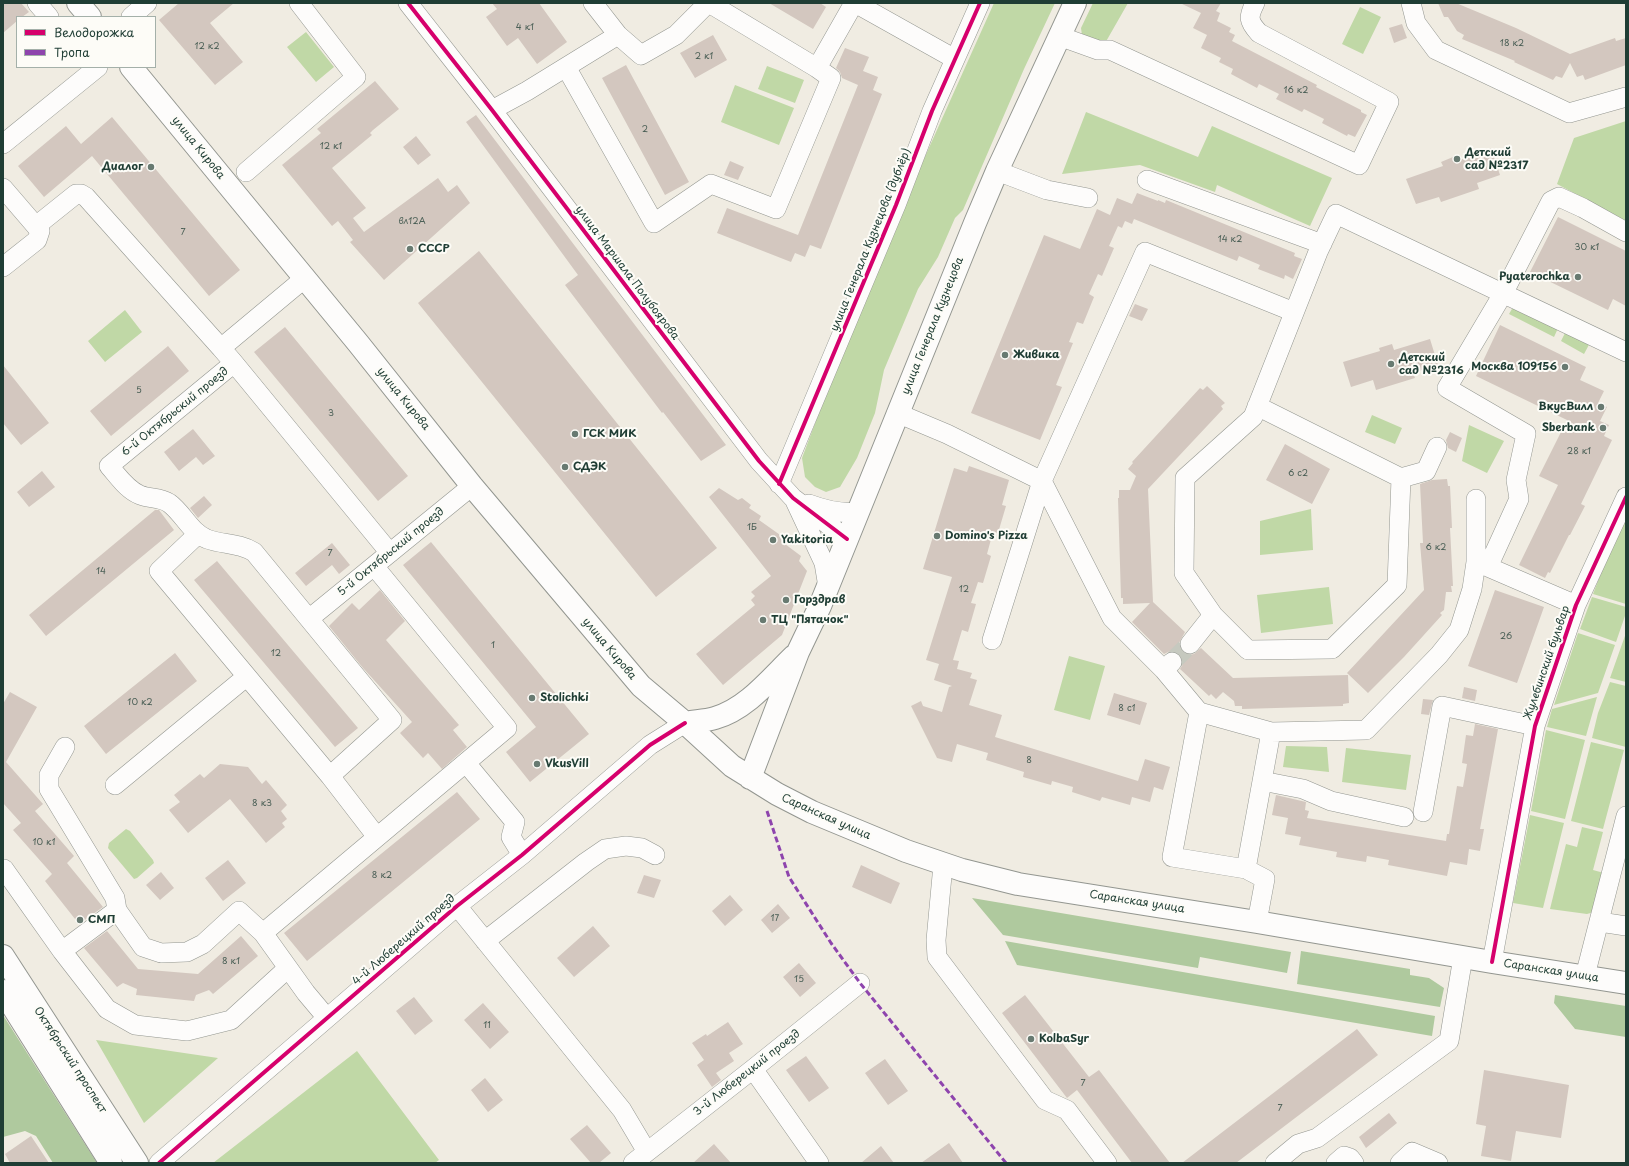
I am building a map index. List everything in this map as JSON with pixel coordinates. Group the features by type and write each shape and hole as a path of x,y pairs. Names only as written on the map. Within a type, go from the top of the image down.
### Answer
{"main road":[{"path":"78,3 89,16"},
{"name":"улица Генерала Кузнецова","path":"750,778 798,652 828,587 996,171 1075,3"},
{"name":"улица Кирова","path":"132,68 305,278 472,486 641,686 684,722"},
{"name":"улица Генерала Кузнецова","path":"684,722 715,718 742,703 798,652"},
{"name":"Саранская улица","path":"684,722 732,766 777,794 812,812 906,852 980,876 1018,884 1626,983"},
{"name":"Октябрьский проспект","path":"3,956 137,1163"},
{"name":"Октябрьский проспект","path":"3,990 111,1163"}],"street":[{"path":"38,3 48,16"},
{"path":"132,16 146,3"},
{"path":"246,172 356,77 299,3"},
{"name":"улица Маршала Полубоярова","path":"408,3 492,110 759,461 778,484 793,498 847,539"},
{"path":"566,67 654,223 711,184 776,209 831,78 709,3 676,34 641,56 618,35 593,3"},
{"path":"817,68 854,3 955,59"},
{"path":"1059,36 1098,50 1110,50 1359,165 1389,102 1259,33 1251,23 1250,14 1255,3"},
{"path":"1411,3 1416,23 1436,50 1569,113 1626,97"},
{"name":"улица Генерала Кузнецова (дублёр)","path":"778,484 893,213 932,111 955,59 973,6"},
{"path":"492,110 527,91 618,35"},
{"path":"3,144 93,69"},
{"path":"996,171 1047,190 1088,198"},
{"path":"1147,180 1322,244"},
{"path":"3,188 40,231 37,240 3,267"},
{"name":"6-й Октябрьский проезд","path":"36,226 76,194 81,194 86,197 234,363 108,466 133,492 141,496 161,498 170,504 198,534"},
{"path":"897,413 947,434 1042,481 1112,618 1168,666 1199,712 1271,732 1366,730 1439,655 1459,630 1472,589 1482,565 1519,499 1516,480 1526,434 1447,388 1504,292 1551,201 1559,197 1583,208 1626,232"},
{"path":"1402,478 1397,585 1332,649 1248,650 1213,615 1184,574 1185,478 1253,417 1294,312 1336,214 1504,292 1626,352"},
{"path":"992,640 1042,481 1145,252 1294,312"},
{"path":"221,348 305,278"},
{"path":"234,363 390,553"},
{"path":"1257,406 1402,478 1426,471 1437,446"},
{"name":"5-й Октябрьский проезд","path":"310,618 472,486"},
{"name":"Жулебинский бульвар","path":"1492,962 1535,726 1576,605 1626,497"},
{"path":"793,498 831,512 858,512"},
{"path":"793,498 824,563 828,587"},
{"path":"1476,499 1482,565"},
{"path":"330,776 392,720 310,618 254,552 244,546 208,539 198,534 159,572 330,776 377,836"},
{"path":"1482,565 1576,605"},
{"path":"263,933 377,836 508,728 374,566"},
{"path":"1190,644 1213,615"},
{"path":"115,785 246,676"},
{"path":"1423,812 1442,706 1535,726"},
{"path":"1199,712 1172,858 1195,857 1225,862 1246,869 1265,879 1257,922"},
{"name":"4-й Люберецкий проезд","path":"159,1163 457,906 522,855 650,744 684,722"},
{"path":"1246,869 1271,732"},
{"path":"65,748 49,775 49,789 115,898 117,910 143,948 162,953 187,952 203,944 239,911 263,933 327,1018"},
{"path":"466,763 515,822 511,837 522,855"},
{"path":"1262,781 1304,789 1331,801 1404,817"},
{"path":"1586,976 1626,816"},
{"path":"485,941 604,849 626,846 642,848 655,856"},
{"path":"943,864 936,940 937,957 1045,1100 1067,1110 1107,1163"},
{"path":"4,869 62,951 108,1009 135,1025 187,1031 231,1020 288,968"},
{"path":"457,906 622,1110 640,1157"},
{"path":"62,951 117,910"},
{"path":"1600,922 1626,926"},
{"path":"1274,1163 1298,1144 1317,1138 1449,1041 1463,957"},
{"name":"3-й Люберецкий проезд","path":"640,1157 860,983"},
{"path":"753,1069 819,1163"},
{"path":"1400,1163 1412,1152 1438,1163"},
{"path":"1336,1163 1344,1156 1350,1158 1354,1163"}],"green space":[{"path":"994,3 1055,3 1024,69 963,210 955,218 938,257 918,289 884,370 875,413 857,458 840,487 826,492 815,487 805,477 802,458 831,381 910,190"},
{"path":"1093,3 1128,3 1104,45 1082,35 1081,28"},
{"path":"1360,7 1381,17 1363,54 1342,44"},
{"path":"306,32 334,67 316,82 287,47"},
{"path":"767,66 804,80 795,103 758,89"},
{"path":"735,85 794,108 779,145 721,122"},
{"path":"1086,112 1198,157 1212,126 1332,178 1310,226 1217,185 1215,192 1140,165 1062,174"},
{"path":"1626,121 1626,221 1557,184 1574,138"},
{"path":"1516,302 1560,324 1554,337 1509,314"},
{"path":"125,310 142,332 105,362 88,341"},
{"path":"1567,329 1591,341 1584,354 1561,341"},
{"path":"1372,415 1402,428 1395,444 1365,432"},
{"path":"1469,425 1504,441 1487,473 1462,461"},
{"path":"1311,509 1313,550 1260,555 1260,521"},
{"path":"1626,517 1626,604 1593,594"},
{"path":"1329,587 1333,624 1261,633 1257,595"},
{"path":"1592,597 1626,607 1626,613 1616,642 1580,629"},
{"path":"1578,633 1615,645 1598,693 1554,705"},
{"path":"1626,633 1626,682 1610,678"},
{"path":"1069,656 1105,666 1090,720 1054,710"},
{"path":"1610,682 1626,686 1626,747 1592,738 1598,713"},
{"path":"1597,697 1586,736 1547,727 1552,709"},
{"path":"1546,730 1585,740 1565,819 1531,811"},
{"path":"1591,742 1624,750 1603,829 1571,821"},
{"path":"1286,746 1327,747 1329,772 1283,767"},
{"path":"1346,748 1411,755 1406,790 1342,782"},
{"path":"1530,815 1564,823 1543,908 1513,903"},
{"path":"1582,827 1603,832 1593,870 1604,873 1594,912 1587,914 1550,909 1566,844 1577,847"},
{"path":"126,829 130,831 154,863 134,879 108,848 109,843"},
{"path":"972,898 1291,952 1287,973 1200,957 1198,968 1003,935"},
{"path":"1005,941 1435,1016 1432,1036 1017,965"},
{"path":"1301,951 1410,969 1410,975 1429,978 1444,988 1440,1007 1297,984"},
{"path":"1555,995 1626,1006 1626,1037 1575,1029 1554,1003"},
{"path":"3,1015 97,1163 53,1163 36,1136 25,1131 3,1137"},
{"path":"96,1040 218,1058 144,1123"},
{"path":"357,1051 439,1160 435,1163 213,1163"}],"building":[{"path":"3,3 21,3 29,12 23,16 16,16 16,22 3,33"},
{"path":"179,3 234,3 210,23 243,62 215,85 159,20"},
{"path":"492,3 539,3 567,42 537,64 518,38 507,46 486,17 497,9"},
{"path":"769,3 820,3 826,7 813,29"},
{"path":"1180,3 1221,3 1216,11 1220,13 1217,21 1231,28 1229,32 1235,35 1232,41 1317,85 1316,87 1361,110 1361,112 1367,115 1355,137 1348,134 1347,136 1322,123 1324,119 1304,109 1302,112 1276,99 1279,94 1259,84 1257,88 1231,74 1233,69 1219,62 1221,58 1201,48 1207,35 1193,28 1201,13"},
{"path":"1438,3 1456,3 1516,28 1570,54 1615,38 1616,41 1626,38 1626,65 1585,80 1583,75 1577,77 1570,63 1562,78 1556,76 1553,80 1514,62 1515,61 1462,39 1464,35 1457,31 1448,17 1444,17"},
{"path":"1402,24 1407,38 1394,43 1389,28"},
{"path":"713,35 727,60 695,78 680,53"},
{"path":"845,48 869,57 863,71 878,77 873,90 882,94 821,249 810,245 805,257 795,253 791,262 717,233 727,208 798,235 858,85 842,78 840,72 836,68"},
{"path":"626,65 689,182 665,195 602,78"},
{"path":"375,81 399,109 373,130 370,133 372,135 332,168 366,208 353,218 364,232 438,178 448,192 457,185 470,203 384,280 350,242 353,240 338,221 332,226 282,165 321,133 317,129"},
{"path":"476,115 726,445 701,461 663,412 662,413 565,285 578,275 466,122"},
{"path":"112,117 240,270 209,296 92,156 44,197 18,166 66,126 81,144"},
{"path":"416,136 431,155 418,165 403,147"},
{"path":"1491,148 1500,175 1477,183 1479,189 1441,202 1439,197 1416,204 1406,179 1443,166 1441,162 1453,157 1455,162"},
{"path":"730,161 744,167 738,180 724,175"},
{"path":"1137,193 1165,203 1166,200 1295,253 1294,256 1302,259 1293,279 1285,275 1284,279 1258,269 1260,265 1239,256 1237,261 1134,219 1132,224 1125,221 1122,228 1118,226 1109,246 1114,248 1102,276 1098,274 1089,294 1094,297 1083,324 1077,322 1069,342 1073,343 1056,385 1062,387 1040,440 971,413 1044,235 1080,249 1097,209 1110,215 1117,198 1132,204"},
{"path":"1558,217 1626,251 1626,306 1613,299 1608,310 1530,272"},
{"name":"ГСК МИК","path":"479,251 717,548 656,597 418,303"},
{"path":"1135,304 1148,309 1142,321 1129,316"},
{"path":"1500,325 1586,367 1580,380 1604,391 1598,403 1607,407 1600,421 1609,425 1604,436 1612,440 1581,504 1585,506 1550,573 1548,572 1545,578 1519,565 1558,485 1539,476 1567,420 1476,376"},
{"path":"285,327 408,476 378,501 254,352"},
{"name":"Детский сад №2316","path":"1430,339 1438,365 1413,373 1415,378 1376,390 1373,380 1351,387 1343,362 1380,351 1379,348 1392,344 1394,350"},
{"path":"168,346 189,371 111,436 90,411"},
{"path":"3,365 49,423 21,445 3,423"},
{"path":"1207,386 1225,403 1221,406 1223,409 1148,489 1153,602 1185,632 1179,643 1180,648 1184,653 1189,655 1194,654 1201,648 1233,678 1348,675 1349,703 1343,704 1343,706 1242,709 1242,706 1235,706 1234,701 1223,692 1216,699 1211,694 1209,696 1180,669 1183,664 1183,660 1179,654 1170,651 1164,654 1132,622 1150,603 1123,604 1123,598 1121,598 1119,490 1130,490 1136,476 1128,469 1133,463 1132,462 1200,388 1203,390"},
{"path":"193,429 215,456 203,465 196,457 179,471 164,452"},
{"path":"1450,432 1462,438 1456,452 1448,448 1446,440"},
{"path":"1285,444 1330,469 1312,504 1266,480"},
{"path":"969,466 1009,480 1002,505 1006,506 998,533 993,532 987,554 991,556 983,583 978,582 971,603 976,604 968,632 962,630 953,660 959,661 957,669 972,673 970,678 977,680 969,705 1002,715 995,737 1138,781 1145,759 1170,767 1163,790 1154,787 1150,802 1132,797 1130,805 1102,797 1100,801 1072,792 1073,787 1052,781 1051,785 1023,777 1024,772 986,760 988,753 957,744 952,762 937,758 911,706 921,701 923,706 942,712 949,687 952,686 934,680 939,664 926,660 952,577 923,569 954,468 967,472"},
{"path":"42,471 55,487 29,507 17,492"},
{"path":"1447,479 1448,486 1450,486 1452,528 1450,528 1452,592 1446,592 1444,610 1440,613 1442,615 1404,657 1368,693 1347,673 1424,590 1420,543 1423,543 1420,484 1432,480"},
{"name":"ТЦ \"Пятачок\"","path":"719,488 738,500 742,498 751,505 749,508 761,516 759,520 783,537 785,544 801,556 799,561 807,571 782,635 723,685 696,654 755,605 751,600 755,596 751,592 771,576 709,497"},
{"path":"204,496 212,505 198,518 190,508"},
{"path":"155,510 159,510 174,530 46,636 29,615"},
{"path":"431,542 589,734 530,782 506,752 536,727 403,565"},
{"path":"332,543 350,565 339,574 332,565 306,586 295,573"},
{"path":"217,561 358,728 335,747 194,580"},
{"path":"380,590 405,621 386,640 459,725 453,730 467,747 442,769 428,753 423,758 400,733 412,722 363,668 329,626 352,603 359,610"},
{"path":"1495,590 1544,607 1517,683 1468,666"},
{"path":"175,653 197,681 106,754 84,726"},
{"path":"1464,687 1477,690 1475,701 1462,698"},
{"path":"10,692 37,707 6,762 43,804 35,811 74,856 67,863 103,907 79,924 45,881 52,874 13,830 21,823 3,803 3,704"},
{"path":"1114,693 1147,703 1140,725 1107,715"},
{"path":"1423,699 1433,700 1429,715 1421,714"},
{"path":"1475,724 1498,729 1480,829 1484,829 1480,851 1469,849 1467,865 1450,862 1447,876 1388,865 1389,860 1367,856 1366,862 1336,857 1337,852 1299,845 1301,837 1285,834 1288,818 1272,815 1276,795 1306,802 1305,810 1309,811 1307,818 1446,841 1447,834 1449,834 1457,786 1463,787 1467,764 1462,763 1466,735 1473,736"},
{"path":"220,764 248,767 262,784 266,780 287,805 281,811 287,819 282,823 285,827 266,843 230,799 188,833 169,810 180,802 174,795 200,774 204,778"},
{"path":"457,792 480,819 307,961 284,933"},
{"path":"228,860 246,883 223,901 205,878"},
{"path":"861,865 900,883 891,904 852,887"},
{"path":"161,872 174,888 160,900 146,885"},
{"path":"644,875 661,880 654,898 637,893"},
{"path":"730,895 743,910 725,926 712,911"},
{"path":"778,904 790,918 772,933 761,920"},
{"path":"593,926 610,946 574,977 557,958"},
{"path":"107,931 138,969 198,974 241,936 258,956 213,994 209,990 196,995 194,1001 136,995 137,989 123,983 117,987 84,948"},
{"path":"799,963 816,983 800,997 783,977"},
{"path":"1025,995 1089,1077 1099,1070 1170,1163 1132,1163 1077,1090 1067,1098 1002,1013"},
{"path":"414,997 433,1021 415,1035 396,1011"},
{"path":"483,1003 509,1032 490,1049 464,1020"},
{"path":"728,1022 743,1044 729,1053 734,1061 716,1073 721,1080 712,1087 697,1065 704,1060 692,1043 706,1034 707,1036"},
{"path":"1357,1029 1378,1055 1236,1163 1182,1163"},
{"path":"806,1056 829,1088 809,1102 786,1070"},
{"path":"885,1059 908,1091 888,1105 865,1073"},
{"path":"1484,1070 1569,1085 1561,1138 1516,1131 1511,1161 1481,1156 1486,1126 1476,1124"},
{"path":"485,1078 503,1100 488,1112 471,1090"},
{"path":"1389,1113 1397,1123 1366,1148 1359,1137"},
{"path":"587,1125 611,1153 599,1163 591,1163 570,1139"},
{"path":"31,1136 49,1163 10,1163 5,1154"},
{"path":"949,1143 963,1163 921,1163"},
{"path":"714,1144 731,1163 693,1163"},
{"path":"881,1146 894,1163 861,1163"}],"tunnel":[{"path":"1172,662 1190,644"}],"marked path":[{"path":"767,811 789,877 831,943 860,983 1006,1163"}],"cycle path":[{"path":"408,3 492,110 759,461 793,498 847,539"},
{"path":"779,484 896,205 932,111 980,3"},
{"path":"1492,962 1535,726 1576,605 1626,497"},
{"path":"159,1163 457,906 522,855 650,745 685,723"}],"place":[{"name":"Детский сад №2317","path":"1457,159"},
{"name":"Диалог","path":"151,167"},
{"name":"СССР","path":"410,249"},
{"name":"Pyaterochka","path":"1578,277"},
{"name":"Живика","path":"1005,355"},
{"name":"Детский сад №2316","path":"1391,364"},
{"name":"Москва 109156","path":"1565,367"},
{"name":"ВкусВилл","path":"1601,407"},
{"name":"Sberbank","path":"1603,428"},
{"name":"ГСК МИК","path":"575,434"},
{"name":"СДЭК","path":"565,467"},
{"name":"Domino's Pizza","path":"937,536"},
{"name":"Yakitoria","path":"773,540"},
{"name":"Горздрав","path":"786,600"},
{"name":"ТЦ \"Пятачок\"","path":"763,620"},
{"name":"Stolichki","path":"532,698"},
{"name":"VkusVill","path":"537,764"},
{"name":"СМП","path":"80,920"},
{"name":"KolbaSyr","path":"1031,1039"}]}
